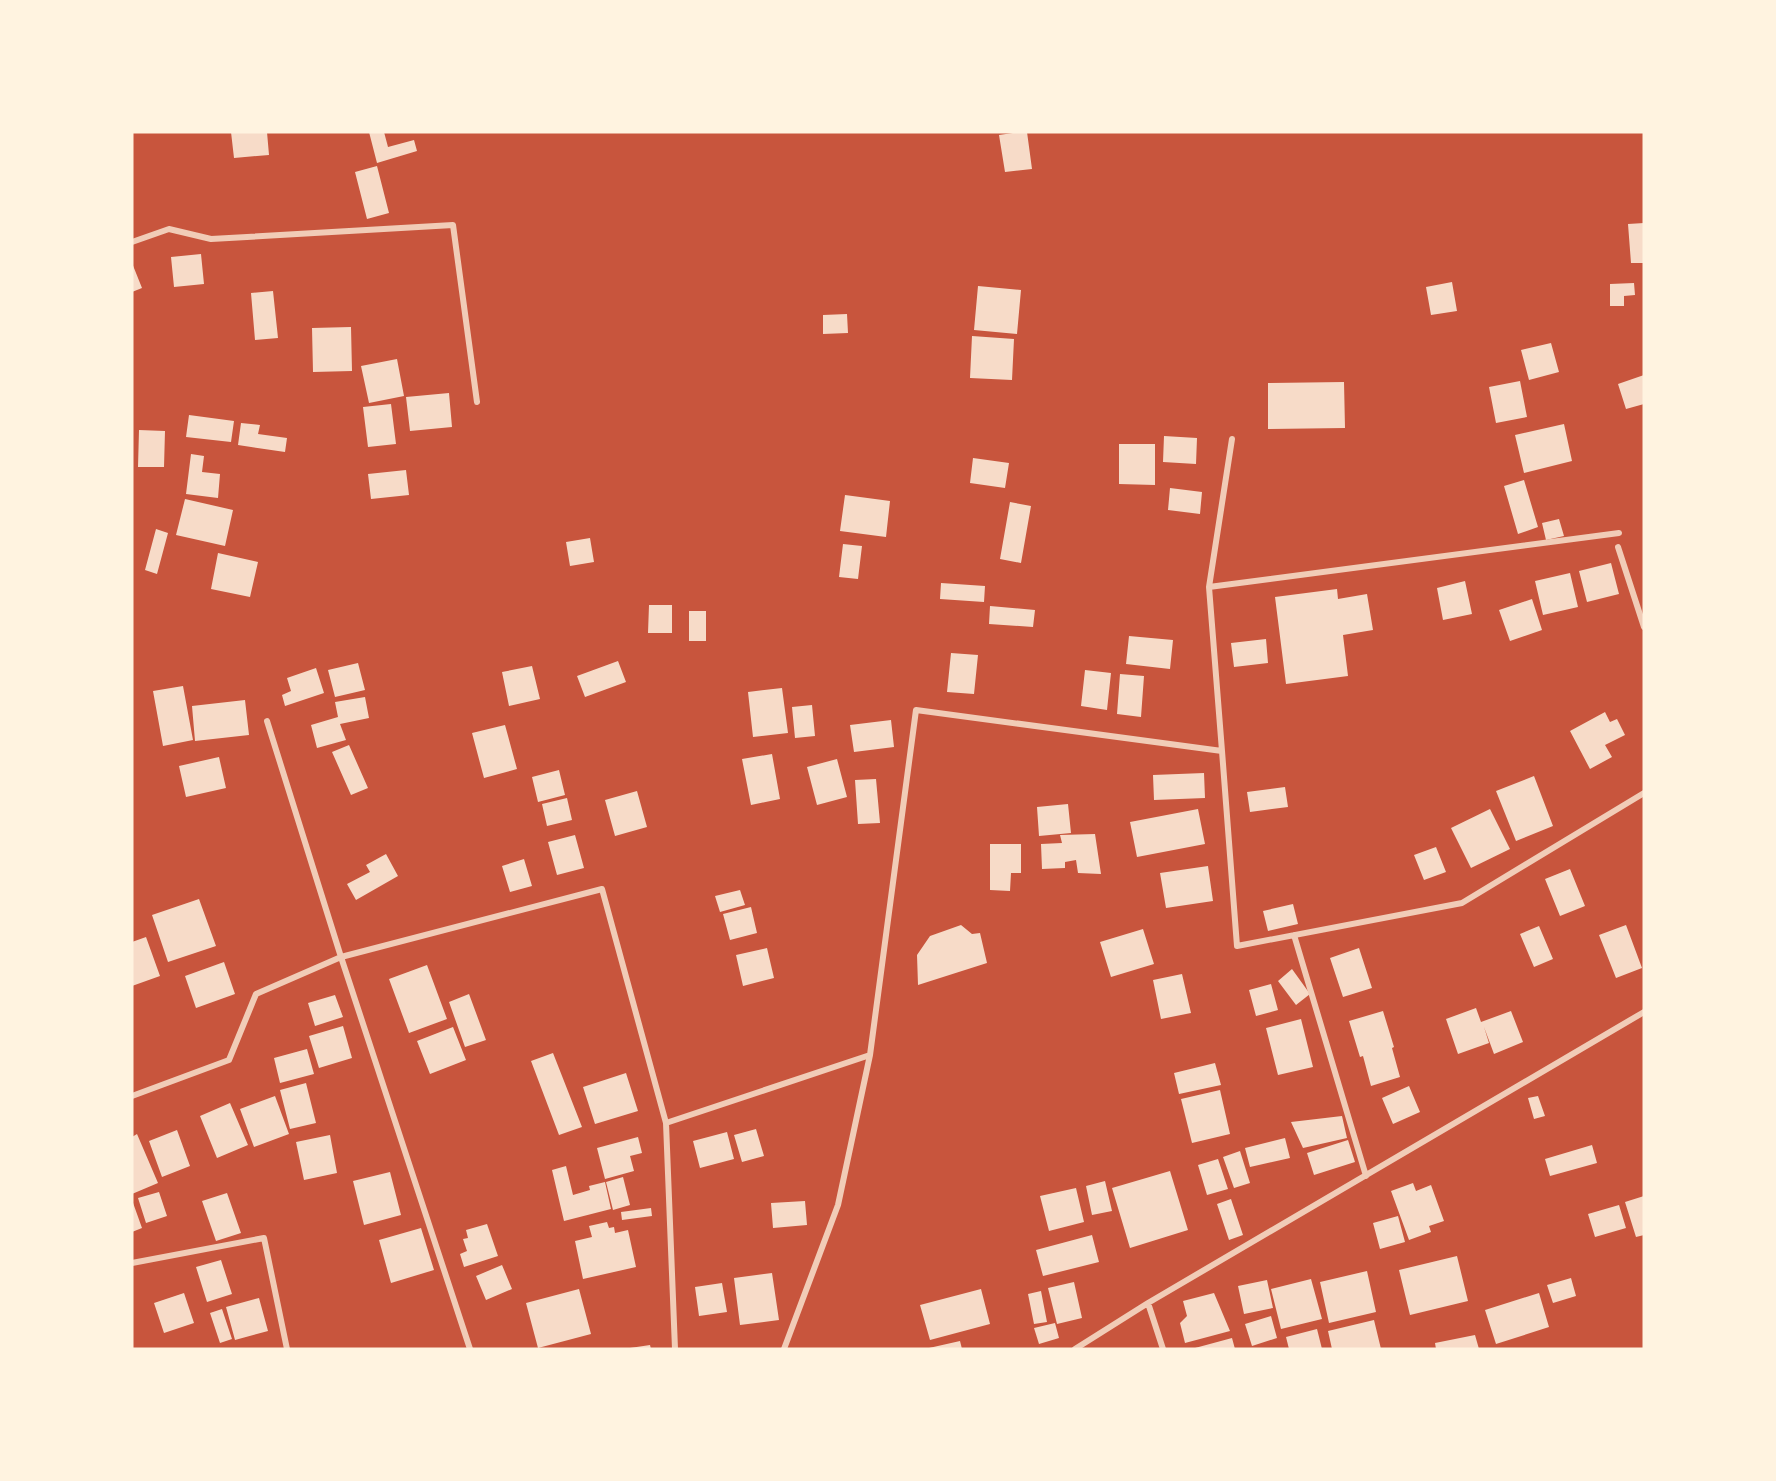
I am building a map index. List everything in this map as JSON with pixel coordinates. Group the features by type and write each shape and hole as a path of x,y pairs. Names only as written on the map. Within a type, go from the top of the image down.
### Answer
{"street":[{"path":"132,242 169,229 211,239 453,225 477,402"},
{"path":"1232,439 1209,587 1237,946 1462,903 1644,793"},
{"path":"1209,587 1619,533"},
{"path":"1618,546 1644,627"},
{"path":"784,1349 838,1205 870,1055 916,710 1222,751"},
{"path":"267,721 341,957 470,1349"},
{"path":"132,1096 229,1060 256,994 341,957 602,889 666,1123 675,1349"},
{"path":"1294,935 1366,1176"},
{"path":"1075,1349 1148,1302 1644,1012"},
{"path":"666,1123 870,1055"},
{"path":"132,1263 264,1238 287,1349"},
{"path":"1148,1302 1163,1349"}],"building":[{"path":"231,132 267,132 269,155 234,158"},
{"path":"369,132 384,132 388,147 414,140 417,151 377,163"},
{"path":"1027,132 1032,169 1005,172 999,135"},
{"path":"377,166 389,213 367,219 355,172"},
{"path":"1644,223 1644,263 1631,263 1628,224"},
{"path":"201,254 204,284 174,287 171,257"},
{"path":"132,263 142,288 132,292"},
{"path":"1452,282 1457,311 1431,315 1426,287"},
{"path":"1634,283 1635,295 1624,296 1624,306 1610,306 1610,284"},
{"path":"978,286 1021,290 1017,334 974,330"},
{"path":"273,291 278,338 255,340 251,293"},
{"path":"847,314 848,333 823,334 823,315"},
{"path":"351,327 352,371 313,372 312,328"},
{"path":"972,336 1014,339 1012,380 970,378"},
{"path":"1551,343 1559,372 1529,380 1521,350"},
{"path":"397,359 404,396 369,403 361,366"},
{"path":"1644,375 1644,404 1626,409 1618,384"},
{"path":"1520,381 1527,417 1496,423 1489,387"},
{"path":"1344,382 1345,428 1268,429 1268,383"},
{"path":"449,393 452,427 410,431 406,397"},
{"path":"391,404 396,444 368,447 363,407"},
{"path":"189,415 234,421 231,442 186,437"},
{"path":"241,423 260,425 258,434 287,438 285,452 238,445"},
{"path":"1564,424 1572,461 1524,473 1515,435"},
{"path":"139,430 165,431 164,467 138,467"},
{"path":"1164,436 1197,438 1196,464 1163,462"},
{"path":"1119,444 1155,444 1155,485 1119,484"},
{"path":"191,454 204,456 202,472 220,474 218,498 186,494"},
{"path":"973,458 1009,463 1005,488 970,483"},
{"path":"406,470 409,495 371,499 368,474"},
{"path":"1524,480 1538,527 1518,534 1504,486"},
{"path":"1170,488 1202,492 1200,514 1168,510"},
{"path":"845,495 890,501 886,537 840,531"},
{"path":"185,499 233,510 225,546 176,535"},
{"path":"1010,502 1031,506 1021,563 1000,559"},
{"path":"1559,519 1564,536 1546,540 1542,523"},
{"path":"156,529 168,533 157,574 145,570"},
{"path":"590,538 594,562 570,566 566,542"},
{"path":"843,544 862,546 858,579 839,577"},
{"path":"218,553 258,562 250,597 211,589"},
{"path":"1611,563 1619,594 1587,602 1579,571"},
{"path":"1570,573 1578,607 1543,615 1535,581"},
{"path":"1465,581 1472,614 1443,620 1437,588"},
{"path":"941,583 985,586 984,602 940,599"},
{"path":"1337,589 1338,599 1367,594 1373,630 1343,635 1348,676 1286,684 1275,597"},
{"path":"1532,599 1542,630 1510,641 1499,610"},
{"path":"649,605 672,605 672,633 648,633"},
{"path":"990,606 1035,610 1033,627 989,624"},
{"path":"689,611 706,611 706,641 689,641"},
{"path":"1129,636 1173,640 1170,669 1126,664"},
{"path":"1266,639 1268,663 1234,667 1231,643"},
{"path":"951,653 978,655 974,694 947,692"},
{"path":"618,661 626,682 585,697 577,676"},
{"path":"358,663 365,690 335,697 328,670"},
{"path":"532,666 540,699 509,706 502,672"},
{"path":"316,668 324,693 285,706 282,695 291,691 287,678"},
{"path":"1085,670 1111,673 1107,710 1081,706"},
{"path":"1120,674 1144,676 1141,717 1117,714"},
{"path":"183,686 193,740 163,746 153,691"},
{"path":"782,688 788,733 753,737 748,692"},
{"path":"365,697 369,718 340,724 346,740 317,748 311,725 338,717 335,702"},
{"path":"245,700 249,735 195,741 192,706"},
{"path":"812,705 815,736 795,738 792,707"},
{"path":"1605,712 1610,722 1617,719 1625,735 1605,745 1612,757 1590,769 1570,731"},
{"path":"891,720 894,747 854,752 850,725"},
{"path":"505,725 517,769 484,778 472,733"},
{"path":"349,745 368,788 351,795 332,752"},
{"path":"772,754 780,799 751,805 742,759"},
{"path":"219,757 226,788 186,797 179,766"},
{"path":"837,759 847,797 817,805 807,767"},
{"path":"559,770 565,795 538,802 532,777"},
{"path":"1204,773 1205,798 1154,800 1153,775"},
{"path":"1534,776 1553,826 1516,841 1496,791"},
{"path":"876,779 880,823 858,824 855,780"},
{"path":"1285,787 1288,807 1250,812 1247,792"},
{"path":"637,791 647,827 615,836 605,800"},
{"path":"567,798 572,820 547,826 542,804"},
{"path":"1068,804 1071,833 1039,836 1037,807"},
{"path":"1198,809 1205,844 1137,857 1130,822"},
{"path":"1490,809 1510,849 1471,868 1451,828"},
{"path":"1095,834 1101,874 1078,873 1076,860 1065,862 1065,868 1042,869 1041,844 1062,843 1060,835"},
{"path":"575,835 584,868 557,875 548,842"},
{"path":"990,844 1021,844 1021,873 1011,873 1010,891 990,890"},
{"path":"1436,847 1446,872 1424,880 1414,855"},
{"path":"386,854 398,876 356,900 347,884 370,872 366,865"},
{"path":"524,859 532,886 510,892 502,866"},
{"path":"1208,866 1213,901 1166,908 1160,873"},
{"path":"1570,869 1585,906 1560,916 1545,879"},
{"path":"740,890 745,905 720,912 715,896"},
{"path":"199,899 216,946 168,962 152,915"},
{"path":"1293,904 1298,924 1268,931 1263,911"},
{"path":"751,907 757,933 730,940 723,914"},
{"path":"961,925 972,934 980,933 987,963 918,985 917,955 930,936"},
{"path":"1626,925 1642,968 1616,978 1599,935"},
{"path":"1539,926 1553,959 1534,967 1520,934"},
{"path":"1143,929 1154,964 1111,977 1100,942"},
{"path":"146,937 160,976 132,986 132,942"},
{"path":"767,948 774,978 743,986 736,955"},
{"path":"1359,948 1372,988 1343,997 1330,958"},
{"path":"224,962 235,994 196,1008 185,976"},
{"path":"427,965 447,1019 409,1033 389,979"},
{"path":"1292,969 1310,994 1296,1005 1278,981"},
{"path":"1182,974 1191,1013 1161,1019 1153,980"},
{"path":"1271,984 1278,1010 1256,1016 1249,990"},
{"path":"469,994 486,1040 465,1047 449,1002"},
{"path":"335,995 343,1017 315,1026 308,1003"},
{"path":"1476,1008 1481,1022 1511,1011 1523,1042 1494,1054 1484,1027 1489,1043 1458,1054 1446,1019"},
{"path":"1383,1011 1400,1077 1371,1086 1363,1056 1360,1057 1349,1021"},
{"path":"1301,1019 1313,1067 1278,1075 1266,1028"},
{"path":"343,1026 352,1058 319,1068 309,1036"},
{"path":"453,1027 466,1060 430,1074 417,1041"},
{"path":"307,1049 314,1074 280,1083 274,1058"},
{"path":"553,1053 582,1127 559,1135 531,1061"},
{"path":"1215,1063 1221,1085 1179,1094 1174,1073"},
{"path":"626,1073 638,1111 595,1124 583,1087"},
{"path":"306,1083 316,1123 290,1129 280,1090"},
{"path":"1409,1086 1420,1112 1393,1124 1382,1098"},
{"path":"1220,1090 1230,1134 1192,1143 1181,1099"},
{"path":"275,1096 289,1134 254,1147 240,1109"},
{"path":"1538,1096 1545,1116 1534,1119 1528,1098"},
{"path":"230,1103 248,1145 217,1158 200,1116"},
{"path":"1342,1116 1347,1138 1303,1148 1291,1122"},
{"path":"756,1129 764,1156 742,1162 734,1135"},
{"path":"177,1130 190,1166 162,1177 149,1141"},
{"path":"727,1132 734,1159 700,1168 693,1141"},
{"path":"137,1134 158,1183 132,1194 132,1137"},
{"path":"330,1135 337,1173 304,1180 296,1142"},
{"path":"638,1137 642,1153 630,1156 634,1171 605,1179 597,1148"},
{"path":"1285,1138 1290,1158 1250,1167 1245,1148"},
{"path":"1348,1140 1355,1162 1314,1175 1307,1153"},
{"path":"1592,1145 1597,1163 1550,1176 1545,1159"},
{"path":"1240,1151 1250,1183 1234,1188 1223,1157"},
{"path":"1218,1159 1228,1189 1207,1195 1198,1165"},
{"path":"566,1166 573,1195 590,1190 589,1186 605,1182 611,1209 564,1221 552,1170"},
{"path":"1170,1171 1188,1230 1130,1248 1112,1188"},
{"path":"390,1172 401,1215 364,1225 353,1181"},
{"path":"623,1177 630,1205 613,1210 606,1182"},
{"path":"1105,1181 1112,1211 1092,1215 1086,1186"},
{"path":"1413,1183 1416,1191 1431,1185 1444,1221 1429,1226 1431,1232 1409,1240 1391,1191"},
{"path":"1076,1188 1084,1222 1049,1231 1040,1196"},
{"path":"159,1192 167,1216 146,1223 138,1198"},
{"path":"227,1193 241,1233 216,1241 202,1201"},
{"path":"1644,1196 1644,1235 1636,1237 1625,1202"},
{"path":"1231,1199 1243,1235 1229,1240 1217,1204"},
{"path":"132,1200 142,1228 132,1232"},
{"path":"805,1201 807,1225 773,1228 771,1203"},
{"path":"1619,1205 1626,1228 1595,1237 1588,1214"},
{"path":"651,1208 652,1216 622,1220 621,1212"},
{"path":"1398,1216 1405,1242 1380,1249 1373,1223"},
{"path":"607,1222 609,1228 614,1227 615,1233 628,1230 636,1267 583,1279 575,1241 592,1237 589,1226"},
{"path":"487,1224 498,1256 464,1267 460,1254 467,1251 463,1239 468,1238 466,1230"},
{"path":"421,1228 434,1270 391,1283 379,1240"},
{"path":"1092,1235 1099,1262 1043,1276 1036,1250"},
{"path":"1457,1256 1468,1301 1410,1315 1399,1270"},
{"path":"221,1260 232,1294 207,1302 196,1267"},
{"path":"502,1265 512,1289 486,1300 476,1276"},
{"path":"1367,1271 1376,1312 1329,1323 1320,1282"},
{"path":"772,1273 779,1320 740,1325 734,1278"},
{"path":"1571,1278 1576,1296 1553,1303 1547,1285"},
{"path":"1311,1279 1322,1319 1281,1329 1271,1289"},
{"path":"1267,1280 1273,1308 1244,1314 1238,1286"},
{"path":"1074,1282 1082,1318 1057,1324 1048,1288"},
{"path":"722,1283 727,1312 699,1316 695,1287"},
{"path":"579,1289 591,1334 538,1348 526,1303"},
{"path":"981,1289 990,1324 930,1340 920,1305"},
{"path":"1041,1291 1047,1322 1034,1324 1028,1294"},
{"path":"184,1293 194,1323 164,1333 154,1303"},
{"path":"1214,1293 1230,1331 1185,1343 1180,1323 1187,1316 1183,1301"},
{"path":"1539,1293 1549,1327 1496,1344 1485,1310"},
{"path":"259,1298 268,1331 235,1340 226,1307"},
{"path":"222,1309 232,1339 220,1343 210,1313"},
{"path":"1271,1316 1277,1338 1252,1346 1245,1324"},
{"path":"1374,1320 1381,1349 1332,1349 1328,1331"},
{"path":"1055,1323 1059,1338 1039,1344 1034,1328"},
{"path":"1317,1329 1322,1349 1289,1349 1286,1337"},
{"path":"1475,1335 1479,1349 1436,1349 1435,1343"},
{"path":"1232,1338 1235,1349 1195,1349 1195,1348"},
{"path":"960,1341 962,1349 929,1349 929,1348"},
{"path":"650,1345 651,1349 630,1349 630,1348"}]}
